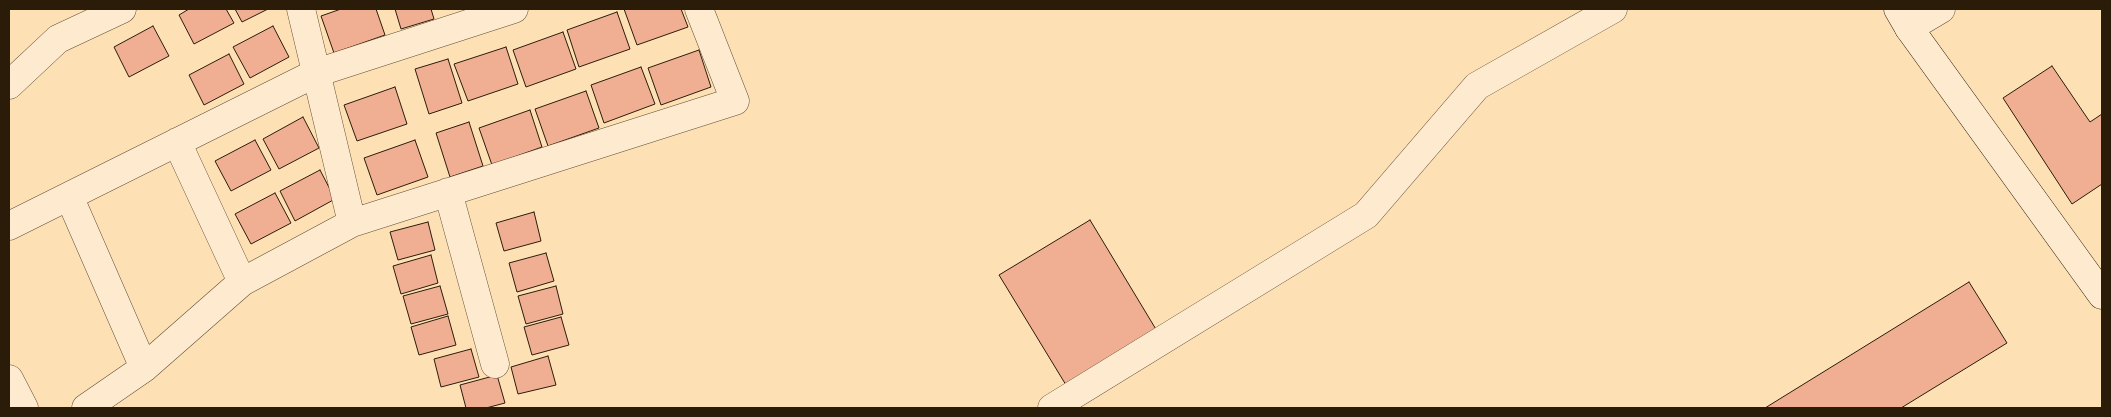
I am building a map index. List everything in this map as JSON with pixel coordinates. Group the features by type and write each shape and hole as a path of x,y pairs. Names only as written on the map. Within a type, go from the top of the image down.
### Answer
{"street":[{"path":"9,85 58,39 91,16 122,9"},
{"path":"301,9 352,223"},
{"path":"9,226 316,73 514,9"},
{"path":"86,408 144,368 242,282 352,223 735,101 699,9"},
{"path":"1052,408 1366,215 1477,86 1613,9"},
{"path":"1941,9 1904,19 2102,295"},
{"path":"177,142 242,282"},
{"path":"448,192 495,364"},
{"path":"70,196 144,368"},
{"path":"9,379 24,408"}],"building":[{"path":"189,9 226,9 234,23 194,44 179,15"},
{"path":"235,9 268,9 242,22"},
{"path":"341,9 376,9 385,35 334,53 321,16"},
{"path":"395,9 431,9 434,19 401,29"},
{"path":"624,9 681,9 688,27 637,45"},
{"path":"617,12 630,49 579,67 567,30"},
{"path":"153,26 169,56 129,77 114,47"},
{"path":"273,26 289,57 250,78 233,47"},
{"path":"563,32 576,69 526,87 513,50"},
{"path":"506,47 518,84 468,101 454,64"},
{"path":"699,50 711,87 661,105 648,68"},
{"path":"229,54 244,84 204,105 189,75"},
{"path":"448,59 462,103 429,114 415,69"},
{"path":"2052,66 2090,122 2102,114 2102,184 2072,204 2003,98"},
{"path":"641,67 655,104 604,123 591,85"},
{"path":"395,87 407,124 357,141 344,105"},
{"path":"586,91 599,128 548,146 535,109"},
{"path":"530,110 542,147 492,165 479,128"},
{"path":"303,117 319,148 279,169 263,139"},
{"path":"469,122 483,166 450,177 436,133"},
{"path":"255,140 271,170 231,191 215,161"},
{"path":"415,140 428,177 377,195 364,158"},
{"path":"320,170 335,199 295,221 280,191"},
{"path":"275,193 291,223 251,244 235,214"},
{"path":"534,212 541,241 504,251 496,223"},
{"path":"1090,220 1157,331 1066,385 999,275"},
{"path":"428,222 435,250 398,260 390,232"},
{"path":"546,253 554,281 517,292 509,263"},
{"path":"431,255 438,283 401,294 393,266"},
{"path":"1969,282 2007,343 1901,408 1765,408"},
{"path":"440,286 448,314 411,324 403,296"},
{"path":"556,286 563,314 526,324 518,296"},
{"path":"448,316 456,345 419,355 411,327"},
{"path":"561,317 569,345 532,355 524,327"},
{"path":"471,349 479,377 441,387 434,359"},
{"path":"548,356 556,385 518,394 511,367"},
{"path":"497,375 505,403 486,408 466,408 460,385"}]}
